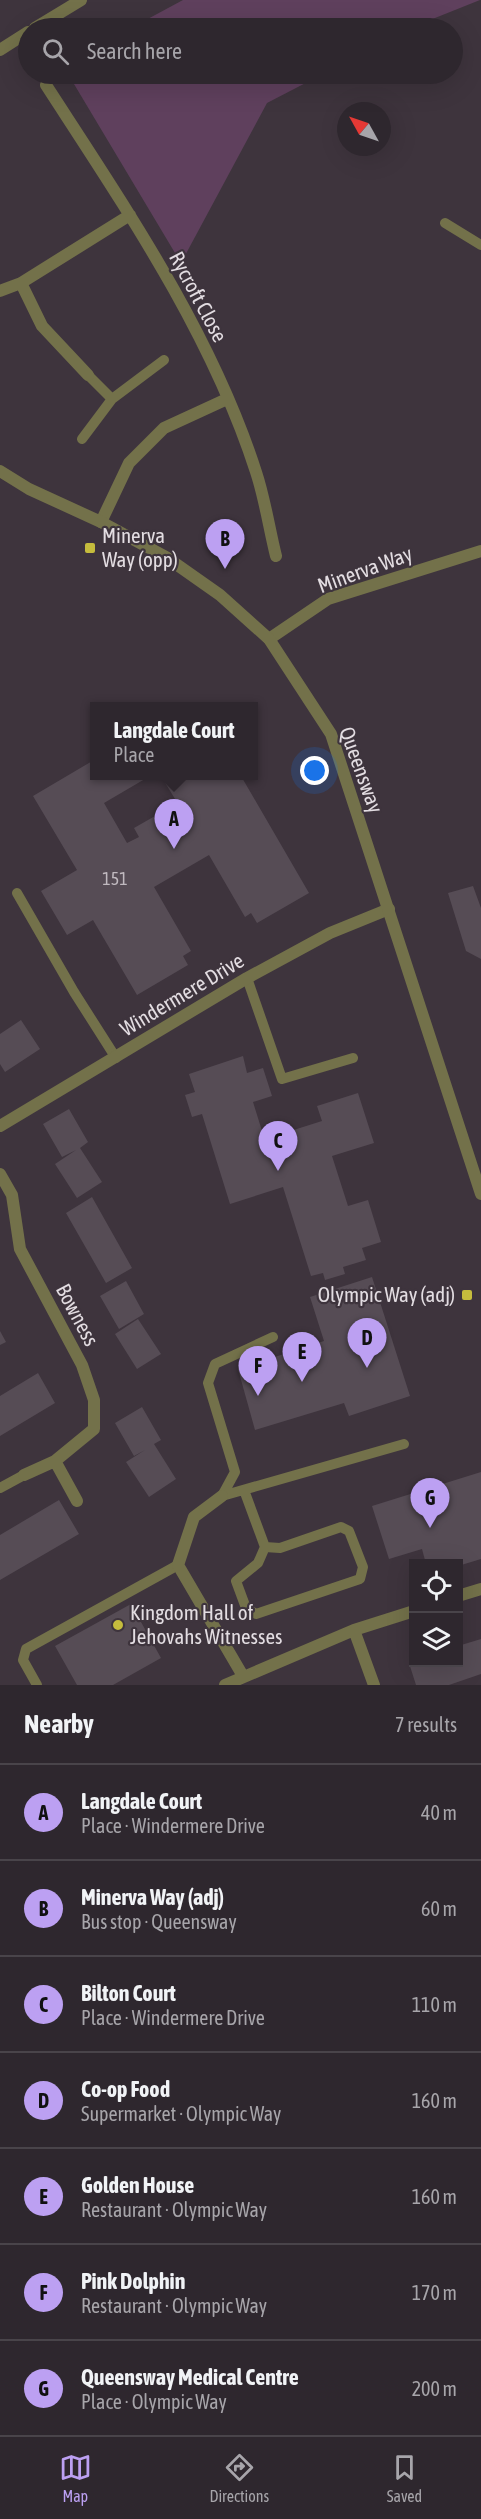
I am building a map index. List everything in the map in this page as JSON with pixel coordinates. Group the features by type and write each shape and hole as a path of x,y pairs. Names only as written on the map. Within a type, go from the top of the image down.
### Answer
{"street":[{"path":"51,18 81,0"},
{"path":"0,50 18,38"},
{"name":"Rycroft Close","path":"46,85 130,215 191,322 227,399 256,472 276,556"},
{"path":"0,291 21,283 130,215"},
{"path":"21,283 42,326 88,375"},
{"path":"101,522 129,463 164,428 227,399"},
{"name":"Queensway","path":"0,471 29,489 101,522 166,557 220,595 269,639 331,734 481,1194"},
{"name":"Minerva Way","path":"269,639 328,599 481,551"},
{"name":"Windermere Drive","path":"0,1126 247,978 330,933 389,909"},
{"name":"Bowness","path":"0,1174 12,1194 20,1249 82,1365 93,1400 94,1429 55,1461 24,1475"},
{"path":"55,1461 78,1501"},
{"path":"222,1496 194,1517 178,1564 243,1676"},
{"path":"463,1595 481,1589"},
{"path":"225,1685 354,1630 409,1613"},
{"path":"354,1630 374,1685"}],"lane":[{"path":"445,223 481,245"},
{"path":"82,439 112,399 164,360"},
{"path":"88,375 112,399"},
{"path":"17,893 74,992 116,1058"},
{"path":"247,978 282,1079 353,1058"},
{"path":"222,1496 235,1472 208,1383 215,1364 273,1337"},
{"path":"222,1496 404,1443"},
{"path":"0,1488 24,1475"},
{"path":"244,1490 265,1547 258,1563 236,1581 246,1608 256,1614 360,1579 363,1567 350,1531 341,1527 280,1548 265,1547"},
{"path":"37,1685 23,1660 26,1649 178,1564"}],"shaded area":[{"path":"183,0 480,0 435,18 150,18"},
{"path":"74,84 304,84 267,103 181,263"}],"building":[{"path":"90,762 90,780 143,780 104,803 127,843 139,837 134,828 155,816 160,825 183,812 163,780 243,780 309,893 257,923 251,913 245,917 209,855 154,887 191,951 183,956 188,965 137,995 93,920 67,935 41,891 77,870 33,796"},
{"path":"473,886 481,908 481,959 466,951 448,893"},
{"path":"21,1020 40,1049 5,1072 0,1064 0,1034"},
{"path":"243,1056 247,1073 263,1068 272,1096 253,1102 267,1147 284,1141 281,1134 322,1121 317,1106 358,1093 374,1143 332,1156 348,1206 368,1200 381,1242 362,1248 366,1260 343,1267 345,1274 325,1280 323,1273 311,1276 283,1187 230,1204 202,1114 192,1117 185,1095 195,1092 189,1074"},
{"path":"69,1109 88,1142 80,1148 102,1182 77,1198 55,1164 76,1150 62,1157 43,1124"},
{"path":"92,1197 132,1268 106,1283 66,1213"},
{"path":"372,1277 410,1396 349,1416 344,1403 255,1430 238,1369 324,1341 310,1297"},
{"path":"126,1281 144,1314 119,1329 100,1296"},
{"path":"138,1319 161,1354 137,1369 115,1334"},
{"path":"0,1331 6,1342 0,1345"},
{"path":"38,1373 55,1403 0,1436 0,1396"},
{"path":"142,1407 161,1440 154,1444 176,1479 149,1497 126,1462 145,1450 134,1456 115,1423"},
{"path":"481,1472 481,1559 463,1564 463,1559 425,1559 422,1549 389,1559 372,1506"},
{"path":"59,1500 79,1534 0,1580 0,1535"},
{"name":"Kingdom Hall of Jehovahs Witnesses","path":"131,1604 161,1658 113,1685 77,1685 55,1646"},
{"path":"481,1639 481,1674 449,1685 416,1685 410,1667 463,1667 463,1644"}],"place":[{"name":"Minerva Way (opp)","path":"90,548"},
{"name":"Minerva Way (adj)","path":"225,569"},
{"name":"Langdale Court","path":"174,849"},
{"name":"Bilton Court","path":"278,1171"},
{"name":"Olympic Way (adj)","path":"467,1295"},
{"name":"Co-op Food","path":"367,1368"},
{"name":"Golden House","path":"302,1382"},
{"name":"Pink Dolphin","path":"258,1396"},
{"name":"Queensway Medical Centre","path":"430,1528"},
{"name":"Kingdom Hall of Jehovahs Witnesses","path":"118,1625"}]}
